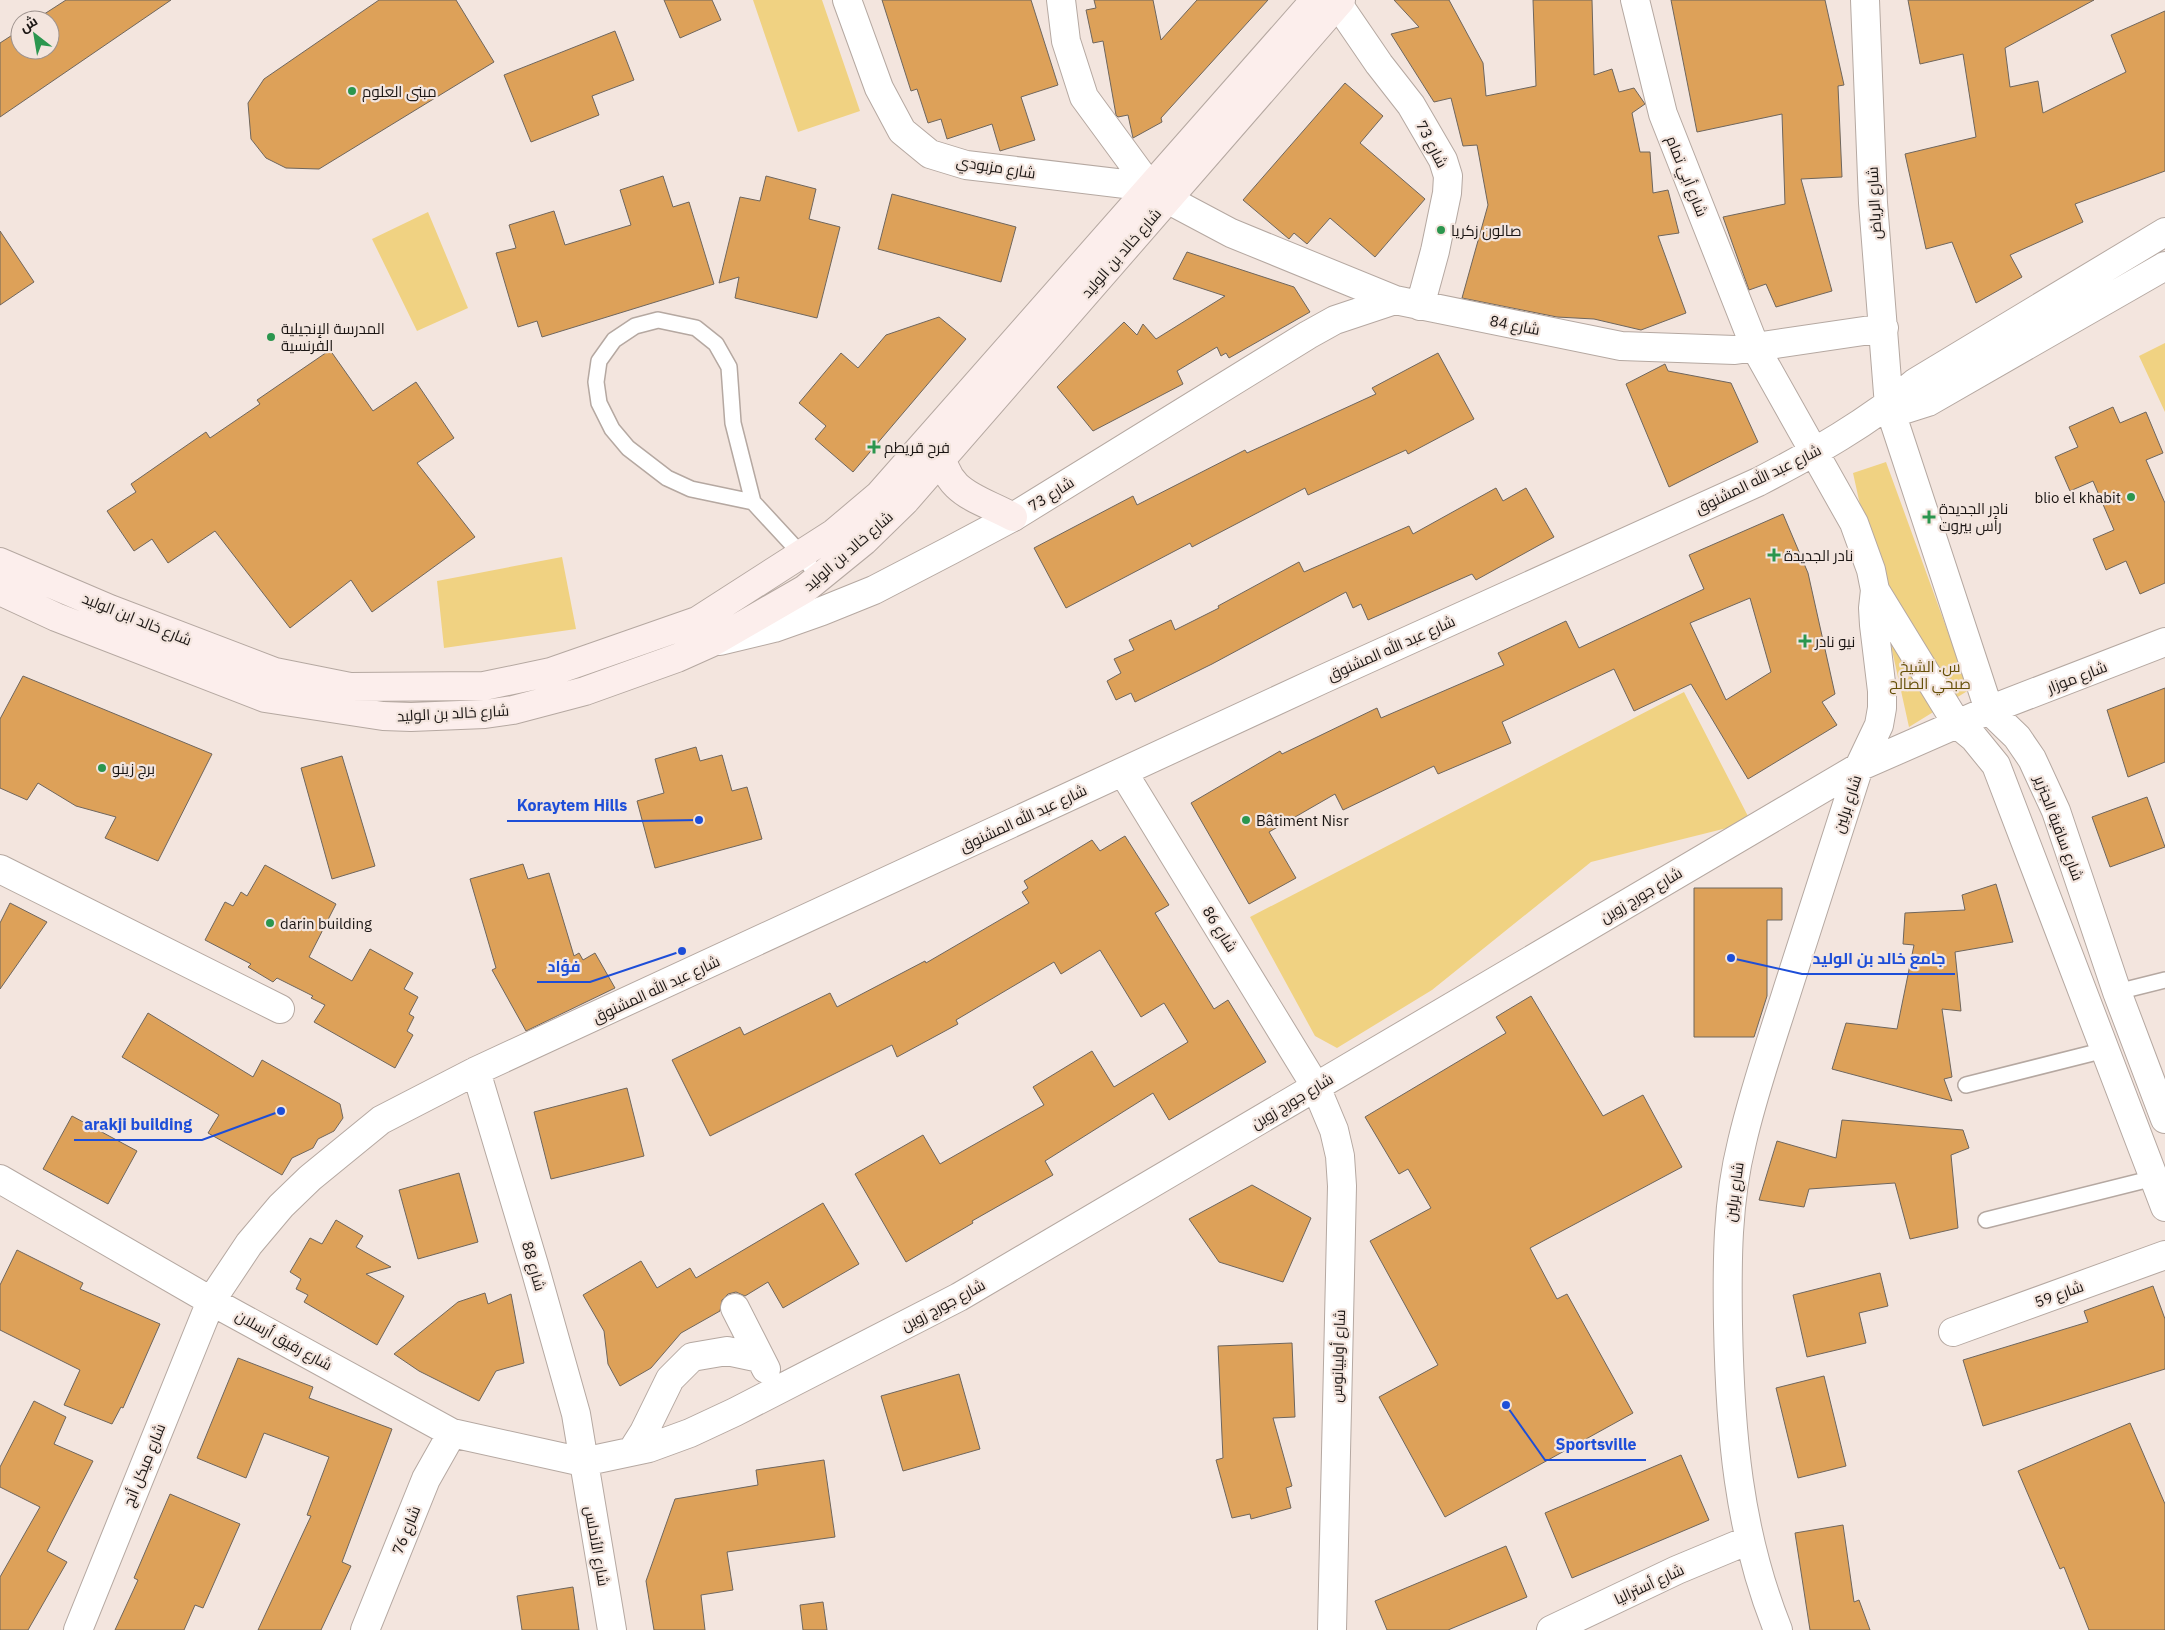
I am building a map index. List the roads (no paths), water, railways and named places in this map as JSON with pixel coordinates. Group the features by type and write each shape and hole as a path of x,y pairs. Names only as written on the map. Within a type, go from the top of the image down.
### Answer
{"main road":[{"name":"شارع خالد بن الوليد","path":"157,657 265,698 383,716 411,717 485,714 513,710 584,691 652,668 706,631 802,555 834,533 879,495 939,426 1159,193 1332,1"},
{"name":"شارع خالد بن الوليد","path":"275,672 350,687 484,686 551,672 706,631 805,589 864,540 905,501 942,461 1159,193"},
{"path":"939,426 942,461 949,478 958,488 1013,517"},
{"name":"شارع خالد ابن الوليد","path":"0,562 110,609 275,672"},
{"name":"شارع خالد ابن الوليد","path":"0,591 56,617 157,657"}],"street":[{"name":"شارع مزبودي","path":"847,0 879,88 902,131 930,154 966,165 1159,193"},
{"path":"1061,0 1066,41 1084,97 1159,193"},
{"name":"شارع أبي تمام","path":"1635,0 1662,114 1755,347 1854,523 1871,570 1875,590"},
{"name":"شارع الرياض","path":"1865,0 1873,203 1889,406"},
{"name":"شارع 73","path":"706,631 734,639 774,628 874,590 1013,517 1335,320 1407,303 1435,251 1447,193 1448,176 1443,160 1411,105 1332,1"},
{"name":"شارع 84","path":"1159,193 1230,233 1407,303 1621,346 1717,350 1755,347 1884,328"},
{"name":"شارع عبد الله المشنوق","path":"211,1301 249,1244 281,1206 310,1178 381,1120 476,1071 1123,772 1758,482 1815,453 1889,406 1916,382 2165,232"},
{"path":"1889,406 1906,408 1928,402 2165,266"},
{"name":"شارع ساقية الجنزير","path":"1889,406 1989,710 2017,737 2032,759 2056,811 2117,992 2165,1119"},
{"path":"1875,590 1957,724 1974,738 1996,765 2165,1207"},
{"name":"شارع برلين","path":"1778,1630 1748,1540 1737,1468 1729,1395 1726,1259 1731,1202 1741,1143 1762,1068 1859,767 1879,724 1882,708 1882,691 1874,625 1875,590"},
{"name":"شارع موزار","path":"1989,710 2165,642"},
{"name":"شارع جورج زوين","path":"583,1462 649,1448 690,1433 960,1298 1859,767 1989,710"},
{"name":"شارع 86","path":"1123,772 1316,1087"},
{"path":"0,869 280,1009"},
{"name":"شارع 88","path":"476,1071 570,1389 581,1436 583,1462"},
{"name":"شارع أولبيانوس","path":"1316,1087 1334,1130 1340,1156 1342,1186 1332,1630"},
{"name":"شارع رفيق أرسلان","path":"0,1180 211,1301 452,1433 583,1462"},
{"name":"شارع 59","path":"1953,1332 2165,1255"},
{"name":"شارع ميكل أنج","path":"78,1630 211,1301"},
{"path":"735,1308 776,1391"},
{"path":"632,1451 644,1432 670,1379 692,1357 727,1352 760,1358"},
{"name":"شارع 76","path":"366,1630 426,1479 452,1433"},
{"name":"شارع الأندلس","path":"583,1462 612,1630"},
{"name":"شارع أستراليا","path":"1550,1630 1678,1570 1748,1540"}],"lane":[{"path":"753,502 691,488 667,478 628,448 612,429 599,403 596,382 599,361 614,340 634,326 658,320 696,328 716,344 729,368 733,423 753,502 802,555 819,578"},
{"path":"2117,992 2165,980"},
{"path":"1966,1085 2105,1050"},
{"path":"1986,1220 2154,1178"}],"place":[{"name":"مبنى العلوم","path":"352,91"},
{"name":"صالون زكريا","path":"1441,230"},
{"name":"المدرسة الإنجيلية الفرنسية","path":"271,337"},
{"name":"فرح قريطم","path":"874,447"},
{"name":"blio el khabit","path":"2131,497"},
{"name":"نادر الجديدة رأس بيروت","path":"1929,517"},
{"name":"نادر الجديدة","path":"1774,555"},
{"name":"نيو نادر","path":"1805,641"},
{"name":"برج زينو","path":"102,768"},
{"name":"Koraytem Hills","path":"699,820"},
{"name":"Bâtiment Nisr","path":"1246,820"},
{"name":"darin building","path":"270,923"},
{"name":"فؤاد","path":"682,951"},
{"name":"جامع خالد بن الوليد","path":"1731,958"},
{"name":"arakji building","path":"281,1111"},
{"name":"Sportsville","path":"1506,1405"}],"park label":[{"name":"س. الشيخ صبحي الصالح","path":"1930,674"}]}
